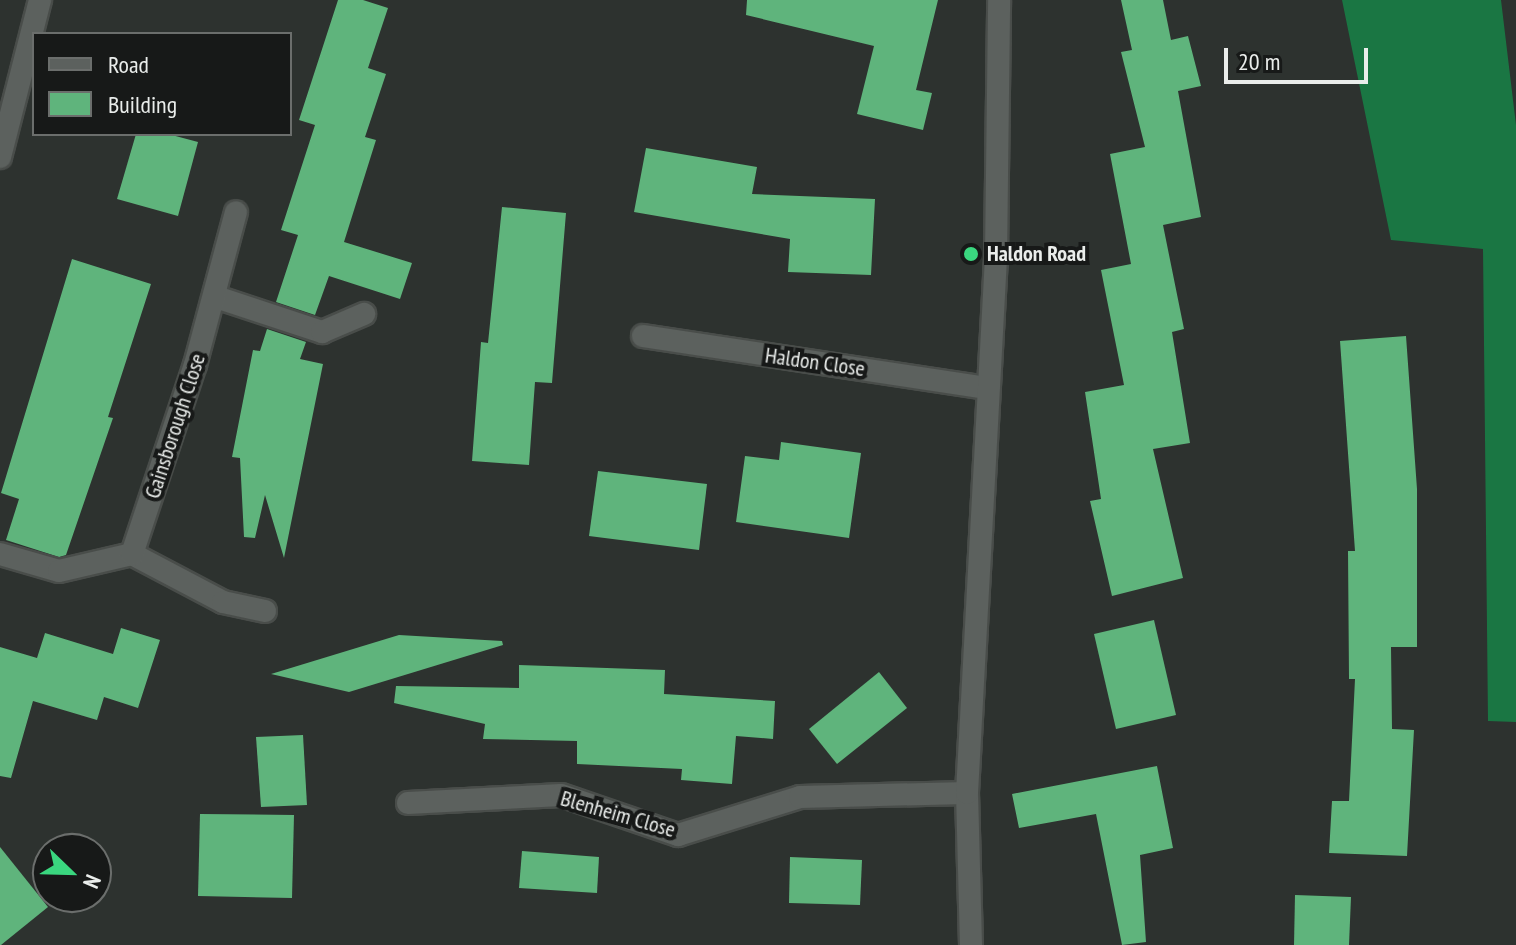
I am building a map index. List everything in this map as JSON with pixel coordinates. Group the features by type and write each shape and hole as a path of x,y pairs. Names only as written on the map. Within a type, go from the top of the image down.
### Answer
{"street":[{"path":"0,157 40,0"},
{"path":"971,945 967,793 996,257 999,0"},
{"name":"Gainsborough Close","path":"132,554 216,297 236,212"},
{"path":"216,297 322,332 364,314"},
{"name":"Haldon Close","path":"643,336 988,388"},
{"path":"0,554 59,571 132,554 223,602 265,611"},
{"name":"Blenheim Close","path":"408,803 561,795 678,835 800,797 967,793"}],"green space":[{"path":"1342,0 1501,0 1516,125 1516,722 1488,721 1483,249 1391,240"}],"building":[{"path":"338,0 363,0 388,8 368,68 386,74 365,137 376,140 344,242 412,263 400,299 329,276 315,315 276,302 298,235 281,230 315,125 299,120"},
{"path":"747,0 938,0 916,90 932,93 923,130 857,114 874,46 746,15"},
{"path":"1121,0 1163,0 1171,40 1188,36 1201,86 1178,91 1201,217 1163,225 1184,329 1172,332 1190,443 1153,449 1183,578 1112,596 1090,501 1101,499 1085,392 1124,385 1101,270 1131,264 1110,154 1145,147 1121,52 1132,50"},
{"path":"135,136 176,136 198,142 178,216 117,199"},
{"path":"646,148 757,167 752,194 875,199 871,275 788,272 790,239 634,212"},
{"path":"502,207 566,213 552,383 535,382 529,465 472,461 481,342 488,343"},
{"path":"72,259 151,284 108,417 113,418 66,555 59,557 6,540 19,499 1,493"},
{"path":"267,329 306,342 300,359 323,364 284,558 265,495 255,538 244,537 240,458 232,457 253,350 260,351"},
{"path":"1406,336 1417,489 1417,647 1391,647 1392,729 1414,730 1407,856 1329,853 1332,801 1349,801 1355,679 1349,679 1348,551 1355,551 1340,341"},
{"path":"781,442 861,453 849,538 736,522 745,456 779,460"},
{"path":"598,471 707,484 699,550 589,536"},
{"path":"1154,620 1176,715 1116,729 1094,634"},
{"path":"121,628 160,640 138,708 104,697 97,720 33,701 11,778 0,776 0,647 37,658 45,633 113,654"},
{"path":"399,635 502,641 503,645 349,692 271,674"},
{"path":"519,665 665,670 664,694 775,701 773,739 736,736 732,784 681,780 682,769 577,764 577,741 483,739 485,724 394,703 396,686 519,688"},
{"path":"879,672 907,708 837,764 809,729"},
{"path":"303,735 307,805 261,807 256,737"},
{"path":"1157,766 1173,848 1140,855 1146,942 1122,945 1096,814 1019,828 1012,794"},
{"path":"200,814 294,815 292,898 198,896"},
{"path":"0,847 32,887 32,913 41,913 0,945"},
{"path":"522,851 599,857 597,893 519,888"},
{"path":"790,857 862,860 860,905 789,903"},
{"path":"1295,895 1351,897 1349,945 1294,945"}],"place":[{"name":"Haldon Road","path":"971,254"}]}
